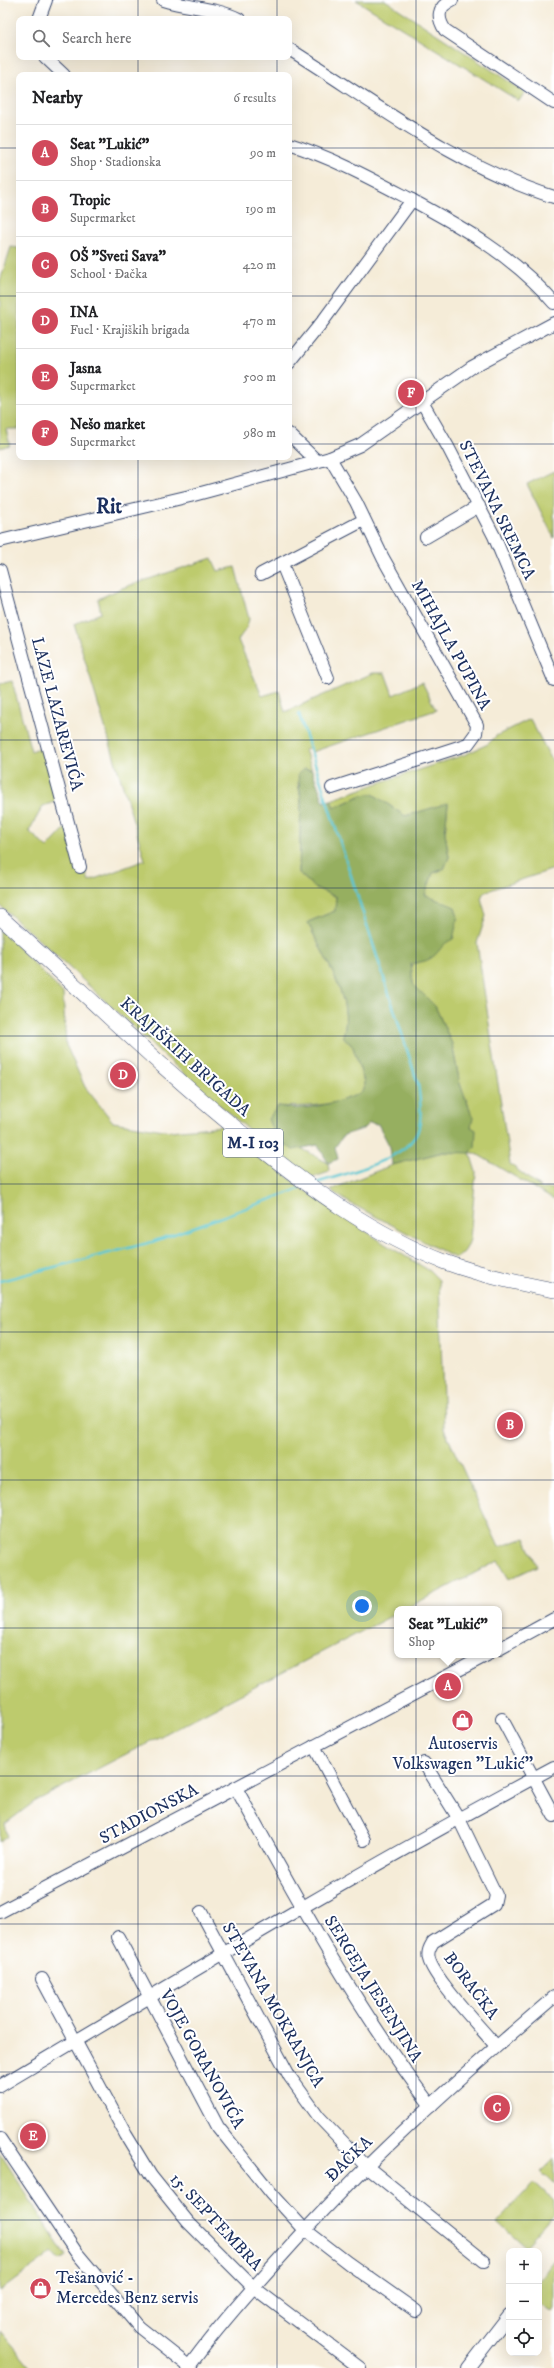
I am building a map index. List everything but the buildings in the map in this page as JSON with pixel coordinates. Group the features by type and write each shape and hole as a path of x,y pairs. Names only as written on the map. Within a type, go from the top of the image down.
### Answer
{"main road":[{"name":"KRAJIŠKIH BRIGADA","path":"0,917 187,1088 321,1196 388,1235 445,1262 496,1277 554,1290"}],"street":[{"path":"40,16 46,0"},
{"path":"163,0 178,5 214,10 231,16"},
{"path":"452,0 445,4 439,14 440,21 445,30 554,102"},
{"path":"292,50 412,130 531,190 554,197"},
{"path":"48,60 61,72"},
{"path":"292,145 330,159 412,200 477,236 508,258 554,303"},
{"path":"292,359 323,322 412,200"},
{"path":"0,540 190,496 330,458 364,442 472,367 554,323"},
{"name":"STEVANA SREMCA","path":"422,402 494,536 554,680"},
{"path":"292,437 317,461"},
{"name":"MIHAJLA PUPINA","path":"330,458 356,502 364,520 477,726 476,732 468,744 332,788"},
{"path":"426,537 479,506"},
{"path":"261,574 364,520"},
{"path":"282,564 328,678"},
{"name":"LAZE LAZAREVIĆA","path":"0,570 80,867"},
{"path":"502,1647 554,1620"},
{"name":"STADIONSKA","path":"0,1912 481,1658"},
{"path":"502,1719 554,1816"},
{"path":"314,1746 364,1840"},
{"name":"BORAČKA","path":"424,1763 459,1819 494,1886 496,1895 494,1904 434,1942 428,1949 429,1959 445,1984 496,2046"},
{"path":"0,2086 223,1954 459,1819 554,1767"},
{"name":"SERGEJA JESENJINA","path":"236,1788 357,2002 392,2054 431,2106"},
{"name":"STEVANA MOKRANJCA","path":"201,1912 290,2077 319,2117 366,2166 484,2261"},
{"name":"VOJE GORANOVIĆA","path":"118,1937 148,1998 218,2128 272,2194 304,2229 348,2263 416,2311"},
{"name":"15. SEPTEMBRA","path":"42,1979 74,2041 126,2135 151,2176 188,2222 253,2287 360,2368"},
{"name":"ĐAČKA","path":"189,2368 253,2287 304,2229 366,2166 496,2046 554,1997"},
{"path":"0,2139 76,2252 139,2328 189,2368"},
{"path":"468,2368 506,2319"}],"green space":[{"path":"356,0 385,0 525,92 519,101"},
{"path":"11,247 16,248 16,429 6,429 10,445 0,448 0,281"},
{"path":"554,471 554,538 527,484"},
{"path":"212,558 218,571 235,567 249,619 247,627 238,640 262,696 279,691 285,712 373,673 385,673 393,695 422,682 436,710 312,752 310,748 305,750 312,770 303,769 298,783 301,800 299,873 314,887 336,897 335,911 308,922 341,993 345,1007 346,1022 343,1036 353,1047 364,1082 364,1090 347,1099 311,1106 278,1106 275,1137 290,1147 297,1149 301,1148 328,1163 329,1172 312,1178 270,1147 191,1080 0,906 0,684 12,681 31,751 45,746 63,799 43,806 29,831 47,848 70,823 89,881 145,860 74,624 101,613 98,599 122,588"},
{"path":"530,719 554,764 554,869 484,892 481,898 486,916 477,943 510,1164 542,1189 554,1188 554,1200 475,1153 470,1153 476,1172 470,1239 465,1251 455,1258 348,1202 330,1190 392,1165 443,1152 458,1153 471,1127 470,1109 460,1084 452,1044 435,1006 413,984 411,963 429,958 443,944 425,895 433,873 444,869 449,857 445,833 448,804 405,816 373,794 362,795 334,808 331,800 464,755 488,744 496,736"},
{"path":"303,769 312,770 324,802 331,800 334,808 362,795 373,794 405,816 448,803 445,833 449,857 444,869 433,873 425,895 455,907 458,917 453,939 445,944 429,959 411,964 413,984 435,1006 452,1044 460,1084 473,1118 471,1127 476,1130 475,1147 470,1153 443,1152 392,1165 390,1147 378,1124 369,1123 363,1129 344,1135 335,1147 338,1159 328,1163 318,1145 293,1150 275,1137 268,1119 278,1106 307,1108 343,1100 364,1090 364,1082 353,1047 343,1036 346,1022 345,1008 341,993 308,922 335,911 336,897 314,887 299,873 301,800 298,774"},
{"path":"0,929 63,993 66,1045 85,1087 113,1122 170,1131 223,1126 298,1185 385,1244 430,1271 439,1280 444,1429 499,1547 525,1538 537,1566 509,1579 498,1561 411,1606 394,1606 394,1615 34,1802 5,1824 8,1837 0,1842"},
{"path":"0,2153 66,2256 60,2260 53,2252 0,2292"},
{"path":"554,2159 554,2185 541,2172"},
{"path":"534,2182 554,2201 554,2214 525,2246 498,2222"},
{"path":"554,2260 554,2309 552,2312 542,2305 542,2277"},
{"path":"0,2331 31,2368 0,2368"}],"waterway":[{"path":"299,714 418,1084 420,1096 419,1127 410,1143 400,1151 372,1165 316,1183"},
{"path":"0,1281 152,1242 299,1189"}],"place":[{"name":"Nešo market","path":"411,393"},
{"name":"INA","path":"123,1075"},
{"name":"Tropic","path":"510,1425"},
{"name":"Seat \"Lukić\"","path":"448,1686"},
{"name":"Autoservis Volkswagen \"Lukić\"","path":"463,1720"},
{"name":"OŠ \"Sveti Sava\"","path":"497,2108"},
{"name":"Jasna","path":"33,2136"},
{"name":"Tešanović - Mercedes Benz servis","path":"41,2288"}],"district":[{"name":"Rit","path":"109,507"}]}
